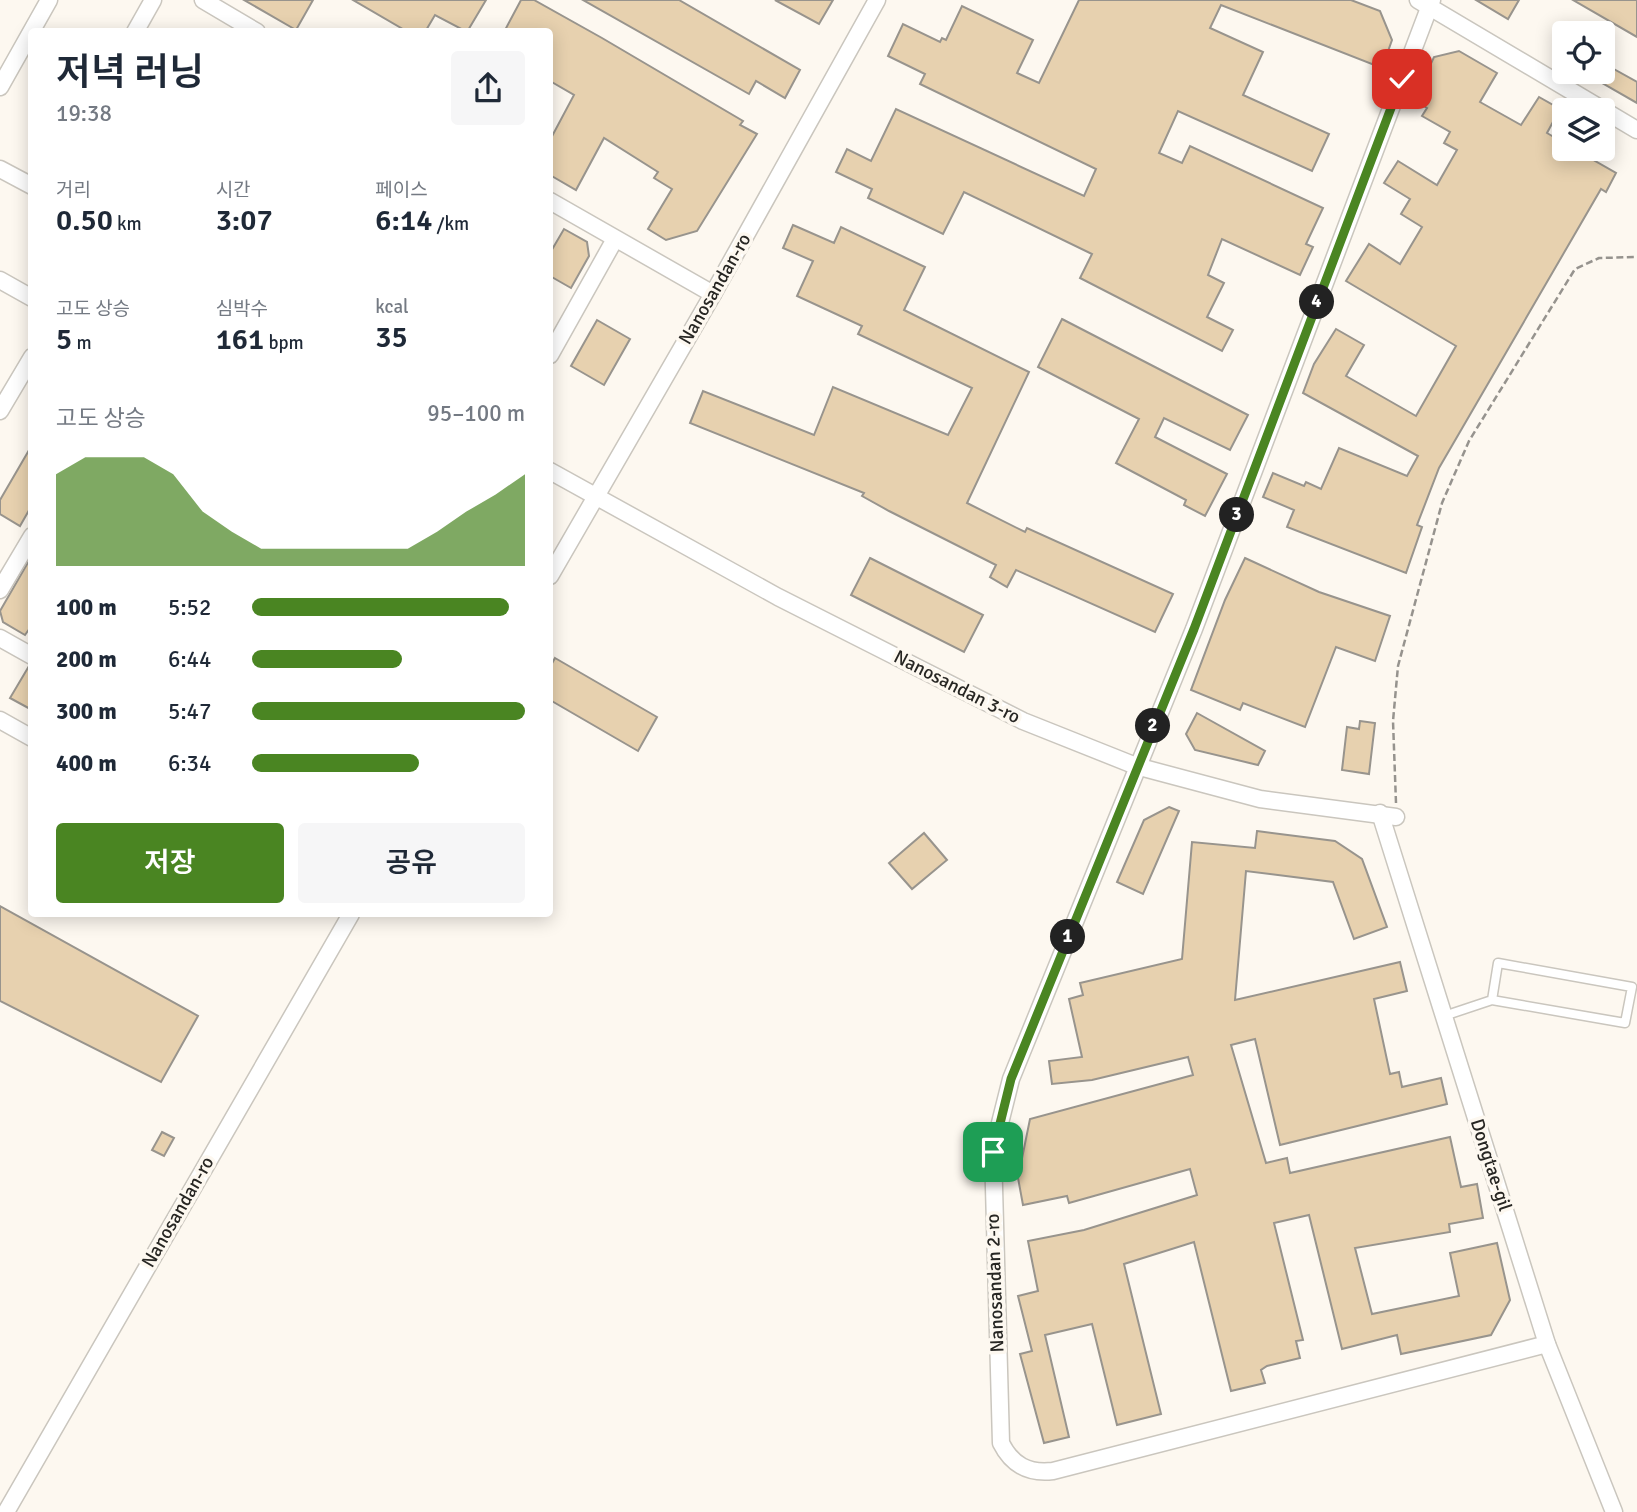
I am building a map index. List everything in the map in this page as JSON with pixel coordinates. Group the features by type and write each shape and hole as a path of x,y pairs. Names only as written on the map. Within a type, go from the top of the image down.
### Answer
{"street":[{"path":"33,28 49,0"},
{"path":"137,28 153,0"},
{"path":"203,0 250,28"},
{"name":"Nanosandan-ro","path":"553,571 713,294 877,0"},
{"path":"1427,2 1637,130"},
{"name":"Nanosandan 2-ro","path":"1427,2 1194,629 1136,766 1011,1079 993,1152 999,1430 1007,1454 1027,1470 1053,1471 1548,1344"},
{"path":"0,88 28,38"},
{"path":"0,169 28,184"},
{"path":"553,203 713,294"},
{"path":"553,350 615,239"},
{"path":"0,280 28,296"},
{"path":"0,411 28,364"},
{"name":"Nanosandan 3-ro","path":"553,473 778,597 1023,721 1136,766 1260,799 1388,815"},
{"path":"0,590 28,543"},
{"path":"0,638 28,654"},
{"path":"0,720 28,736"},
{"name":"Dongtae-gil","path":"1388,815 1444,1016 1548,1344 1614,1512"},
{"name":"Nanosandan-ro","path":"6,1512 345,917"}],"lane":[{"path":"1444,1016 1492,1000 1625,1023 1632,987 1498,963 1492,1000"}],"path":[{"path":"1388,815 1392,721 1398,666 1416,592 1454,473 1469,441 1575,269 1599,258 1637,257"}],"building":[{"path":"244,0 313,0 297,28 293,28"},
{"path":"353,0 486,0 469,28 459,28 435,15 427,28 401,28"},
{"path":"521,0 534,0 743,121 740,125 757,134 697,231 666,240 648,229 672,189 654,178 658,172 604,138 576,190 553,177 553,134 574,95 553,83 553,28 506,28"},
{"path":"583,0 679,0 800,70 785,98 756,81 749,94"},
{"path":"775,0 833,0 819,24"},
{"path":"1079,0 1351,0 1380,11 1392,40 1382,68 1221,5 1210,28 1263,52 1243,95 1329,134 1312,171 1178,111 1159,153 1182,163 1190,146 1323,208 1306,244 1313,247 1300,275 1222,239 1208,275 1224,283 1207,317 1233,330 1222,351 1080,278 1092,254 964,192 943,234 868,198 872,189 836,172 847,149 871,161 896,109 1084,196 1096,169 920,84 925,74 888,56 903,24 940,42 942,38 946,40 962,6 1033,40 1017,73 1039,83"},
{"path":"1476,0 1519,0 1508,19"},
{"path":"1573,0 1637,0 1637,37 1615,24 1615,21 1609,21"},
{"path":"1459,51 1497,73 1480,102 1521,125 1539,97 1552,104 1552,124 1547,133 1552,136 1552,161 1595,161 1616,173 1606,192 1601,189 1439,468 1417,525 1422,527 1406,573 1287,527 1294,510 1263,497 1273,473 1304,486 1306,482 1321,489 1339,448 1407,476 1418,456 1303,393 1314,364 1336,329 1364,345 1346,376 1416,416 1456,346 1346,281 1369,244 1400,264 1422,227 1401,214 1410,199 1384,183 1398,161 1437,185 1457,150 1444,143 1450,132 1422,116 1427,108 1414,100 1434,57"},
{"path":"1615,70 1637,82 1637,103 1604,84 1615,84"},
{"path":"793,225 834,243 841,227 925,267 904,310 1029,372 967,503 1025,532 1027,528 1173,594 1155,632 1016,570 1007,587 990,577 996,565 889,511 862,496 864,493 690,423 703,391 814,435 833,387 948,435 972,388 858,334 862,326 797,296 813,261 783,248"},
{"path":"564,229 587,242 589,256 571,288 553,278 553,248"},
{"path":"1062,319 1248,415 1230,450 1164,418 1155,437 1227,474 1205,516 1184,505 1186,500 1116,463 1139,419 1038,367"},
{"path":"597,320 630,339 604,385 571,366"},
{"path":"28,452 28,512 20,526 0,514 0,500"},
{"path":"870,558 983,615 964,652 851,595"},
{"path":"1245,558 1319,592 1390,616 1375,661 1336,647 1305,727 1243,703 1240,710 1191,690 1225,600"},
{"path":"28,562 28,631 25,635 3,622 0,611"},
{"path":"555,658 657,717 638,751 553,702"},
{"path":"28,668 28,708 10,698"},
{"path":"1197,713 1265,751 1258,765 1195,750 1186,734"},
{"path":"1360,721 1375,723 1369,774 1342,770 1347,727 1359,729"},
{"path":"1169,807 1179,811 1143,894 1117,882 1144,820"},
{"path":"1257,831 1335,841 1362,859 1387,927 1354,939 1333,882 1246,871 1235,1000 1400,962 1407,991 1374,999 1390,1074 1399,1072 1402,1087 1441,1078 1447,1104 1280,1145 1255,1039 1231,1045 1266,1163 1287,1158 1290,1173 1450,1137 1461,1187 1477,1184 1483,1218 1449,1224 1450,1232 1355,1248 1372,1314 1459,1296 1450,1253 1497,1243 1510,1300 1491,1335 1401,1354 1397,1335 1342,1349 1309,1215 1274,1223 1303,1340 1296,1341 1300,1358 1261,1370 1265,1383 1231,1391 1194,1242 1124,1264 1161,1414 1117,1425 1092,1324 1045,1335 1069,1437 1044,1443 1020,1354 1032,1351 1018,1296 1038,1291 1028,1241 1084,1230 1197,1195 1190,1169 1069,1203 1067,1196 1023,1205 1018,1178 1030,1119 1193,1075 1188,1057 1092,1080 1052,1084 1049,1061 1082,1057 1069,999 1083,995 1080,983 1182,959 1192,842 1255,848"},
{"path":"924,833 947,860 912,889 889,863"},
{"path":"0,906 198,1016 161,1082 0,1001"},
{"path":"162,1132 174,1138 164,1156 152,1150"}],"route":[{"path":"993,1152 1011,1079 1136,766 1194,629 1402,79"}]}
